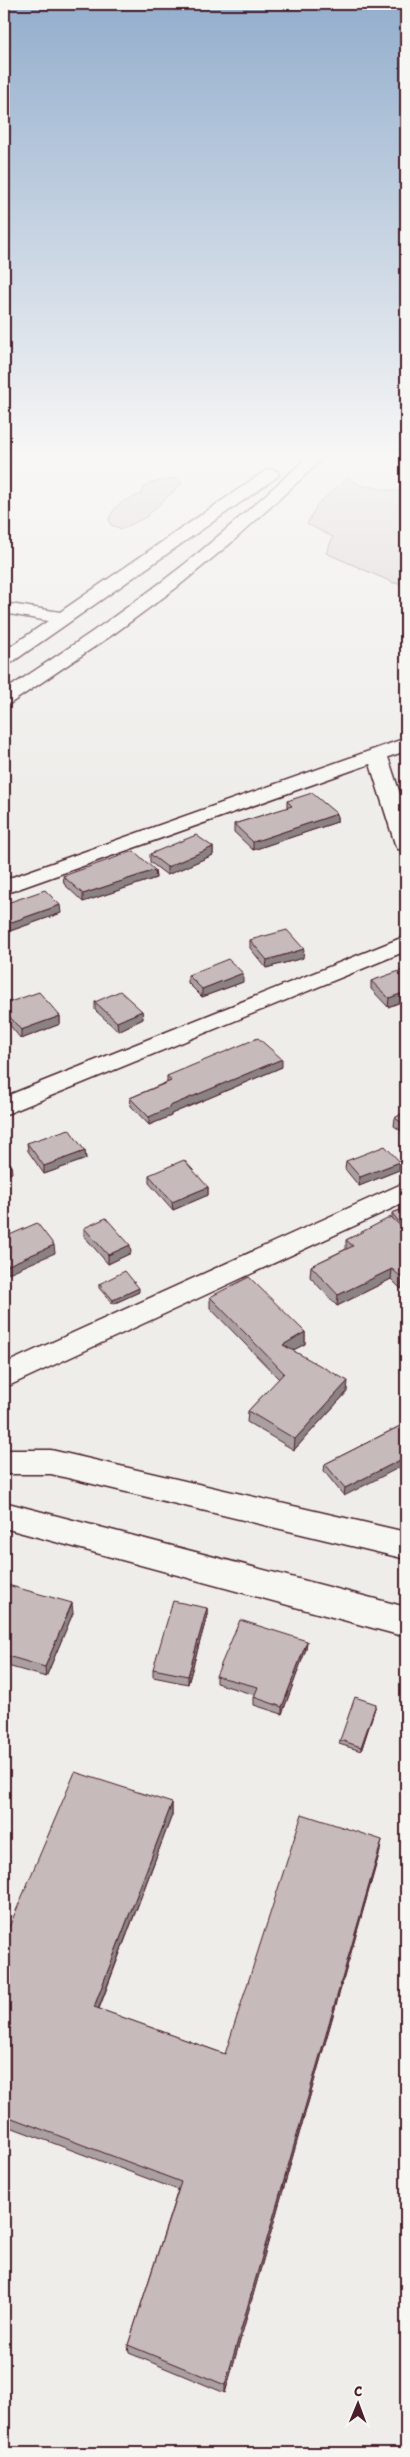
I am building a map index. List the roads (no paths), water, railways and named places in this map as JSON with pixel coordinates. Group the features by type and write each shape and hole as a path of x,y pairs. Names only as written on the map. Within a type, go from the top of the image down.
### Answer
{"street":[{"path":"4,660 130,572"},
{"path":"138,588 158,572"},
{"path":"4,699 111,629 186,572"},
{"path":"4,608 65,618"},
{"path":"4,678 51,647"},
{"path":"4,887 406,744"},
{"path":"377,754 406,844"},
{"path":"4,1106 406,943"},
{"path":"4,1378 406,1191"},
{"path":"4,1462 51,1462 406,1546"},
{"path":"4,1515 406,1622"}]}
